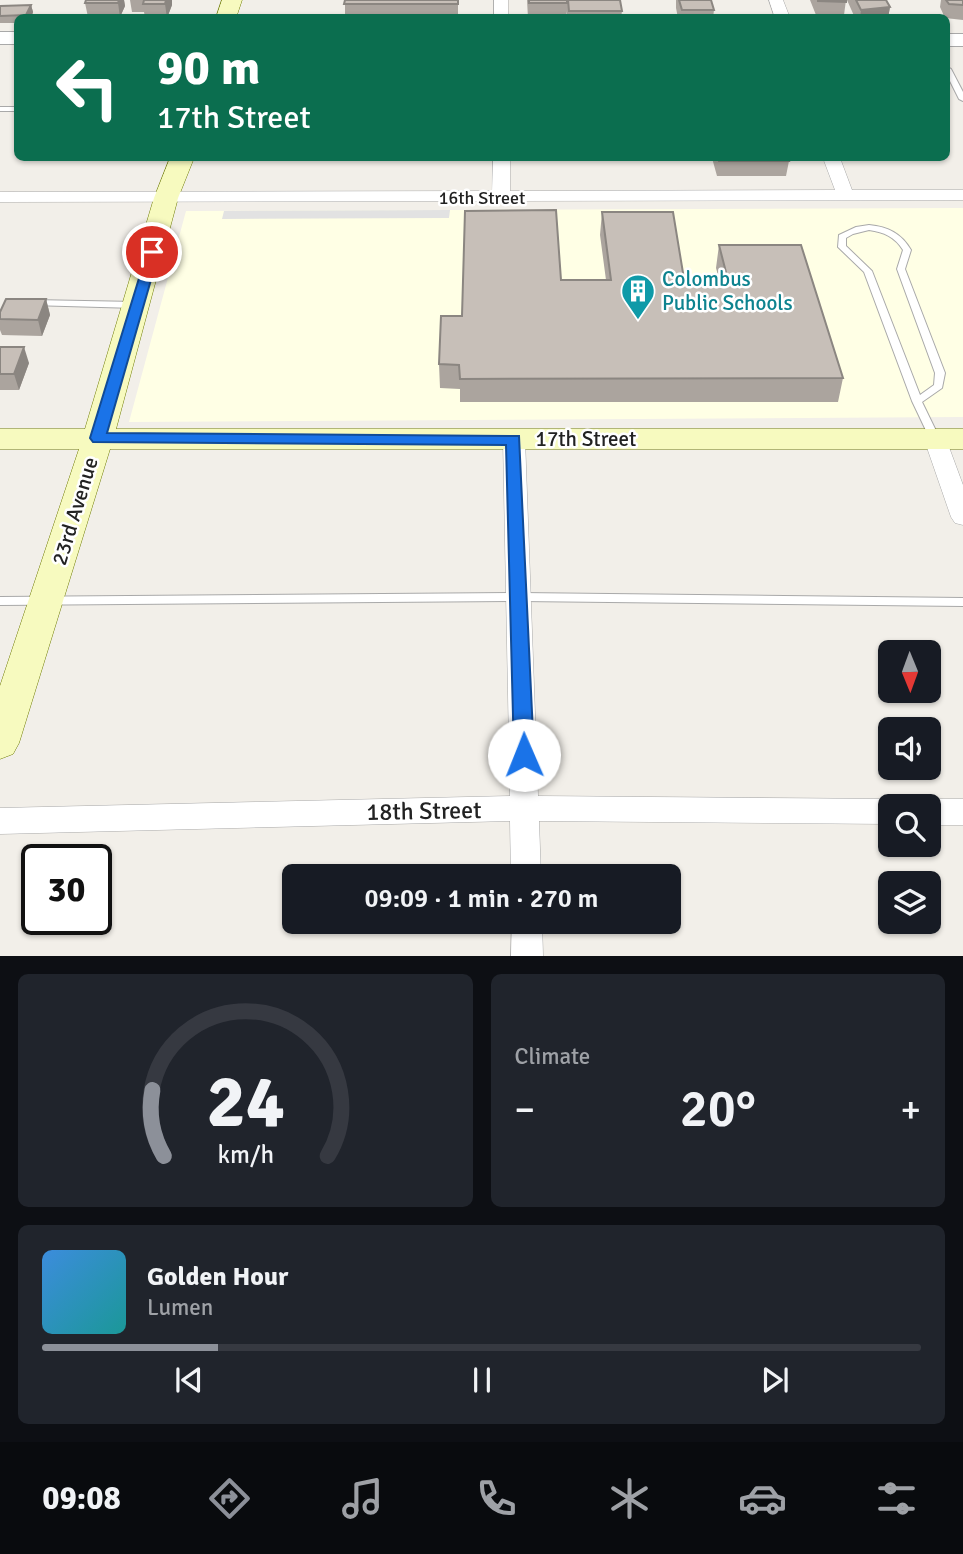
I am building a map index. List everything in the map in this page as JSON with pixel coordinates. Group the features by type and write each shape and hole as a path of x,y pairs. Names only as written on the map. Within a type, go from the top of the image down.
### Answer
{"main road":[{"name":"23rd Avenue","path":"0,743 47,602 139,305 166,198 181,161"},
{"name":"17th Street","path":"0,439 949,439"}],"street":[{"path":"501,161 501,198"},
{"path":"833,161 846,197"},
{"name":"16th Street","path":"0,197 963,195"},
{"path":"514,439 521,597 526,864"},
{"path":"949,439 963,517"},
{"name":"18th Street","path":"0,821 525,808 878,812"},
{"path":"941,812 963,812"},
{"path":"527,934 527,956"}],"lane":[{"path":"950,75 963,99"},
{"path":"917,401 939,387 940,373 901,269 907,250 903,240 888,230 870,227 851,230 842,237 842,247 868,271 917,401 949,439"},
{"path":"28,303 139,305"},
{"path":"0,601 521,597 963,602"}],"shaded area":[{"path":"963,208 963,417 129,422 186,211"},
{"path":"450,210 449,218 222,219 224,211"}],"building":[{"path":"86,0 119,0 118,3 85,3"},
{"path":"144,0 166,0 165,4 143,4"},
{"path":"345,0 458,0 458,4 344,4"},
{"path":"529,0 567,0 567,3 529,3"},
{"path":"568,0 620,0 622,11 569,11"},
{"path":"679,0 711,0 714,10 682,10"},
{"path":"846,0 846,2 818,1"},
{"path":"856,0 886,0 890,7 861,10"},
{"path":"946,0 963,0 963,5 949,4"},
{"path":"31,5 26,14 0,16 0,6"},
{"name":"Colombus Public Schools","path":"556,210 561,280 611,280 602,212 673,212 684,279 728,280 719,245 801,245 843,378 460,379 459,365 439,364 441,316 462,316 465,211"},
{"path":"6,299 46,299 38,320 0,319"},
{"path":"0,347 24,347 14,374 0,374"}],"place":[{"name":"Colombus Public Schools","path":"638,321"}],"route":[{"path":"152,252 139,305 98,438 514,439 524,755"}]}
